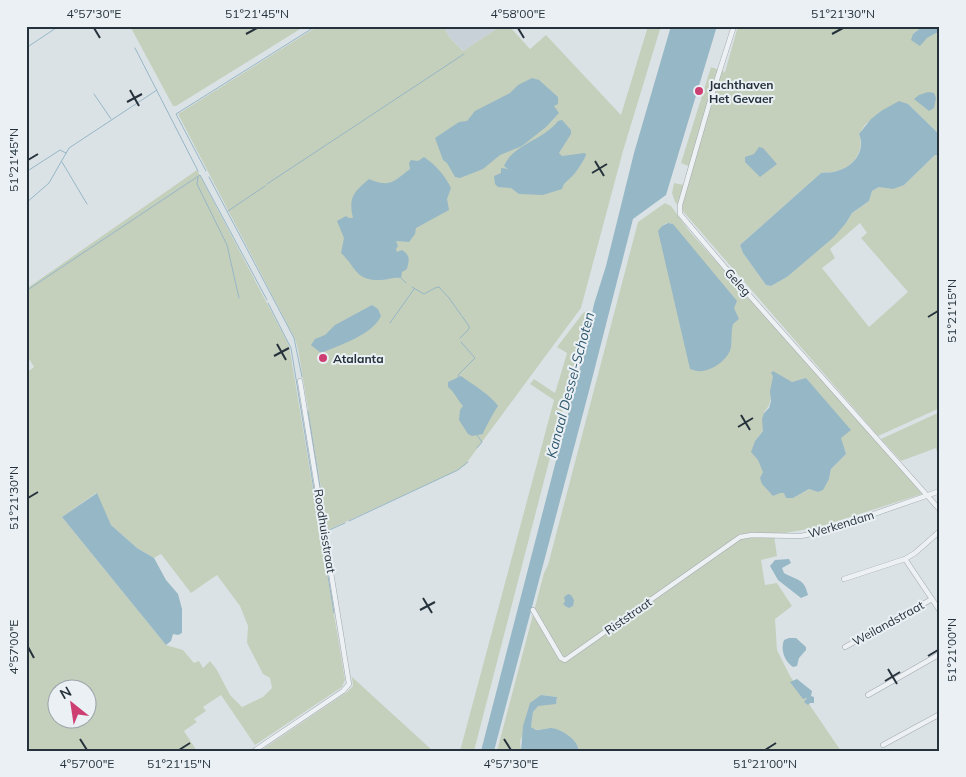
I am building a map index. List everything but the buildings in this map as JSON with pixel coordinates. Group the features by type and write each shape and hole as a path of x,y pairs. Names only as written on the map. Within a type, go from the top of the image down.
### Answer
{"street":[{"name":"Geleg","path":"734,26 680,205 680,214 927,496"},
{"name":"Roodhuisstraat","path":"254,751 343,691 347,688 349,681 300,381"},
{"name":"Werkendam","path":"740,537 752,535 801,536 825,531 940,491"},
{"path":"927,496 940,510"},
{"path":"844,579 905,559 915,553 940,531"},
{"name":"Riststraat","path":"533,610 561,658 565,660 740,537"},
{"path":"905,559 940,611"},
{"name":"Weilandstraat","path":"845,647 932,599"},
{"path":"868,695 940,654"},
{"path":"883,745 940,714"}],"shaded area":[{"path":"443,26 501,26 463,51 450,38"}],"green space":[{"path":"130,26 305,26 176,106 173,106"},
{"path":"318,26 443,26 450,38 463,51 501,26 509,26 530,49 546,35 621,115 648,26 661,26 623,151 581,308 465,465 456,471 328,530 295,339 178,114"},
{"path":"738,26 923,26 913,34 927,38 940,31 940,135 908,104 881,111 865,125 859,134 859,152 853,162 843,169 821,173 740,245 743,253 766,285 771,286 787,277 846,223 852,213 869,201 872,191 879,187 904,185 935,155 940,156 940,408 878,436 675,202 672,193 674,183 684,185 691,167 681,163 711,67 725,72","holes":["860,223 867,233 861,238 908,292 869,327 822,268 835,258 830,249"]},
{"path":"197,170 289,345 345,680 342,687 255,745 221,695 203,707 206,711 194,719 197,722 184,731 197,751 26,751 26,373 34,367 26,354 26,289","holes":["96,493 111,525 137,548 154,558 161,554 191,593 217,575 240,606 248,626 247,643 263,674 270,678 272,688 263,697 242,707 230,695 210,661 203,668 199,661 194,663 183,650 166,645 62,517"]},
{"path":"665,203 671,206 690,232 894,460 922,494 819,527 774,535 777,556 761,560 765,585 777,583 792,606 775,619 777,650 790,676 841,751 579,751 578,746 553,728 536,730 531,727 533,713 520,741 521,751 497,751 638,222","holes":["667,223 673,224 739,319 733,323 731,349 662,226","773,376 792,382 802,380 846,432 840,438 846,454 831,469 829,479 818,492 809,489 793,498 786,498 785,493 780,493 760,464 755,441 763,431 764,412 769,405","541,695 557,697 556,703 538,705 534,711"]},
{"path":"588,311 474,751 460,751 554,400 530,384 534,379 555,393 567,353 557,347 583,313"},
{"path":"940,412 940,451 937,452 936,448 901,461 881,439"},
{"path":"352,677 433,751 260,751 347,692 353,686"}],"water":[{"path":"671,26 717,26 666,195 633,219 494,751 481,751 581,364 594,304 606,266 634,153"},
{"path":"923,26 940,26 940,31 927,38 920,46 911,40 913,34"},
{"path":"532,78 539,80 558,97 558,104 554,106 559,113 546,127 522,146 500,155 483,169 460,178 455,177 447,163 443,160 435,138 459,122 467,121 475,111 510,93 518,85"},
{"path":"928,92 934,93 936,98 934,108 929,111 914,99"},
{"path":"899,101 908,104 940,135 940,156 935,155 904,185 893,189 879,187 872,191 869,201 852,213 834,237 787,277 771,286 766,285 743,253 740,245 821,173 833,172 849,166 860,152 861,140 859,134 871,119"},
{"path":"562,120 571,130 571,134 559,153 562,156 585,153 586,155 562,189 543,195 519,194 511,188 498,187 495,184 494,176 501,173 501,168 508,169 504,166 514,152"},
{"path":"759,147 763,148 777,164 760,177 745,162 745,157 754,154"},
{"path":"424,157 440,171 451,188 447,199 449,210 416,228 415,234 409,242 396,241 398,246 397,252 402,250 409,258 407,269 402,272 401,278 372,280 361,276 341,253 344,238 337,221 346,216 353,218 351,205 353,196 369,179 382,183 391,182 410,169 409,163 411,160 418,161"},
{"path":"668,223 673,224 737,301 734,308 739,319 733,324 730,351 720,363 706,370 690,369 658,231"},
{"path":"372,305 378,309 381,316 371,329 346,343 321,353 311,345 315,339 325,335 335,325"},
{"path":"773,371 792,382 806,378 851,430 841,438 846,454 831,469 829,479 823,490 818,492 809,489 793,498 786,498 784,493 773,496 762,484 760,478 763,472 758,460 751,452 755,441 763,431 762,419 771,401 770,391 773,376 771,373"},
{"path":"461,376 487,394 498,406 483,434 472,436 468,434 459,420 460,410 463,406 448,387 448,382"},
{"path":"97,493 111,525 137,548 154,558 166,580 178,594 182,609 182,633 178,635 173,634 171,641 166,645 62,517"},
{"path":"789,559 791,563 782,568 784,573 800,581 805,586 808,595 801,598 778,580 770,566 775,560"},
{"path":"568,594 574,600 573,606 569,608 563,603 565,602 564,597"},
{"path":"796,638 806,647 806,650 799,658 797,666 793,667 783,652 784,640"},
{"path":"797,679 812,691 811,696 814,697 814,703 808,705 804,702 807,698 803,699 790,682"},
{"path":"541,695 557,697 556,704 538,706 533,712 531,727 536,730 552,728 561,731 573,739 579,751 521,751 523,726 530,703"}],"waterway":[{"path":"26,48 59,26"},
{"path":"206,171 176,114 316,26"},
{"path":"135,48 198,171"},
{"path":"267,184 464,54"},
{"path":"26,203 49,183 69,148 157,90"},
{"path":"94,94 111,119"},
{"path":"26,172 60,150 66,153"},
{"path":"62,162 87,204"},
{"path":"26,291 200,175 267,300"},
{"path":"198,177 197,184 227,245 239,298"},
{"path":"209,177 294,338 302,377"},
{"path":"228,211 265,186"},
{"path":"401,278 406,283"},
{"path":"412,287 424,294 439,287 469,326 469,329 460,338"},
{"path":"390,323 414,289"},
{"path":"268,303 291,348 334,613"},
{"path":"458,377 475,358 461,342"},
{"path":"308,411 327,531 345,523"},
{"path":"477,435 482,442 477,448"},
{"path":"349,521 458,470 468,462"}],"place":[{"name":"Jachthaven Het Gevaer","path":"699,91"},
{"name":"Atalanta","path":"323,358"}],"water label":[{"name":"Kanaal Dessel-Schoten","path":"570,385"}]}
